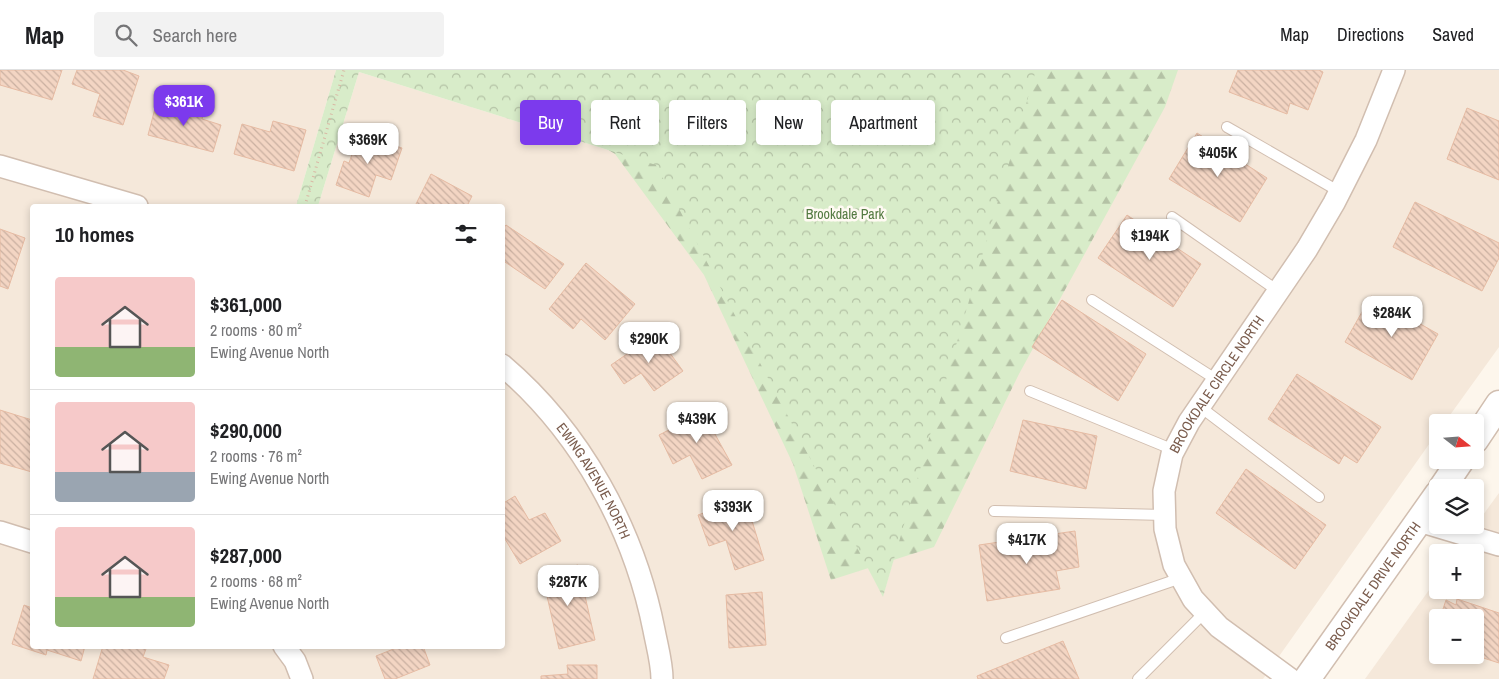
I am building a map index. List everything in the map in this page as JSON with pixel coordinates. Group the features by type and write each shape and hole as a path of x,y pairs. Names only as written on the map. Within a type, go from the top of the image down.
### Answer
{"street":[{"name":"BROOKDALE CIRCLE NORTH","path":"1290,679 1219,627 1193,599 1174,565 1165,529 1164,491 1174,450 1189,422 1306,249 1340,192 1366,140 1394,70"},
{"path":"0,166 130,204"},
{"name":"EWING AVENUE NORTH","path":"505,368 524,384 566,431 601,484 629,543 649,604 662,679"},
{"path":"1484,426 1499,404"},
{"name":"BROOKDALE DRIVE NORTH","path":"1307,679 1429,507"},
{"path":"1419,521 1499,545"},
{"path":"0,532 30,541"},
{"path":"286,649 296,661 302,679"}],"lane":[{"path":"1227,127 1340,192"},
{"path":"1172,217 1278,291"},
{"path":"1092,300 1217,380"},
{"path":"1030,391 1174,450"},
{"path":"1199,406 1319,497"},
{"path":"994,511 1165,515"},
{"path":"1006,638 1181,578"},
{"path":"1138,679 1205,612"}],"path":[{"path":"306,204 344,70"}],"shaded area":[{"path":"0,70 336,70 297,204 30,204 30,649 505,649 505,204 319,204 359,72 520,122 520,145 581,145 581,142 656,165 883,596 1036,70 1499,70 1499,347 1451,414 1429,414 1429,444 1263,679 0,679"},
{"path":"1499,493 1499,679 1365,679 1429,590 1429,599 1484,599 1484,544 1462,544 1469,534 1484,534 1484,514"}],"green space":[{"name":"Brookdale Park","path":"336,70 1036,70 883,597 656,165 592,145 659,145 659,100 591,100 591,145 581,142 581,100 520,100 520,122 359,72 319,204 297,204"},
{"name":"Brookdale Park","path":"480,70 1178,70 1165,107 1019,374 934,547 831,580 793,464 704,275 615,154 601,145 659,145 659,100 591,100 591,139 581,133 581,100 528,100"}],"building":[{"path":"0,70 62,70 52,100 0,85"},
{"path":"77,70 123,70 139,76 123,125 93,116 100,94 72,84"},
{"path":"1238,70 1319,70 1323,72 1308,110 1290,103 1287,114 1229,92"},
{"path":"157,101 203,114 202,119 221,125 213,152 148,135"},
{"path":"1467,108 1499,121 1499,180 1447,159"},
{"path":"273,121 306,130 294,171 234,154 242,124 270,132"},
{"path":"1197,133 1267,178 1240,222 1169,179"},
{"path":"359,134 402,148 391,180 376,175 369,197 336,185 344,161 349,163"},
{"path":"431,174 472,196 468,204 416,204"},
{"path":"1415,202 1499,243 1499,258 1482,291 1393,247"},
{"path":"1127,215 1201,264 1173,307 1098,258"},
{"path":"506,225 564,264 545,289 505,262"},
{"path":"0,229 25,238 8,289 0,286"},
{"path":"586,263 635,304 605,340 581,319 573,329 549,309"},
{"path":"1371,296 1438,334 1412,380 1345,342"},
{"path":"1062,300 1146,354 1118,401 1032,347"},
{"path":"656,334 683,371 654,391 641,373 624,384 611,365"},
{"path":"1297,374 1381,427 1357,463 1344,455 1339,464 1268,419"},
{"path":"712,408 720,422 711,427 732,465 702,479 690,455 673,464 659,435"},
{"path":"0,410 30,419 30,471 0,463"},
{"path":"1023,420 1097,436 1086,489 1010,471"},
{"path":"1246,469 1326,525 1295,569 1216,513"},
{"path":"515,496 529,520 545,513 561,541 520,564 505,539 505,502"},
{"path":"745,498 764,560 735,570 726,540 709,546 698,515"},
{"path":"1075,531 1079,567 1056,571 1060,589 987,601 979,545"},
{"path":"578,565 595,640 559,649 542,574"},
{"path":"762,592 766,645 729,648 726,595"},
{"path":"1457,599 1499,613 1499,663 1484,658 1484,609 1443,609 1446,600 1456,605"},
{"path":"24,605 30,607 30,649 84,649 81,661 47,650 46,655 12,644"},
{"path":"1063,641 1079,679 978,679 977,676"},
{"path":"102,649 146,649 143,657 169,665 164,679 93,679"},
{"path":"394,649 424,649 430,665 395,679 385,679 376,656"},
{"path":"567,665 597,665 597,679 541,679 541,676 568,674"}]}
